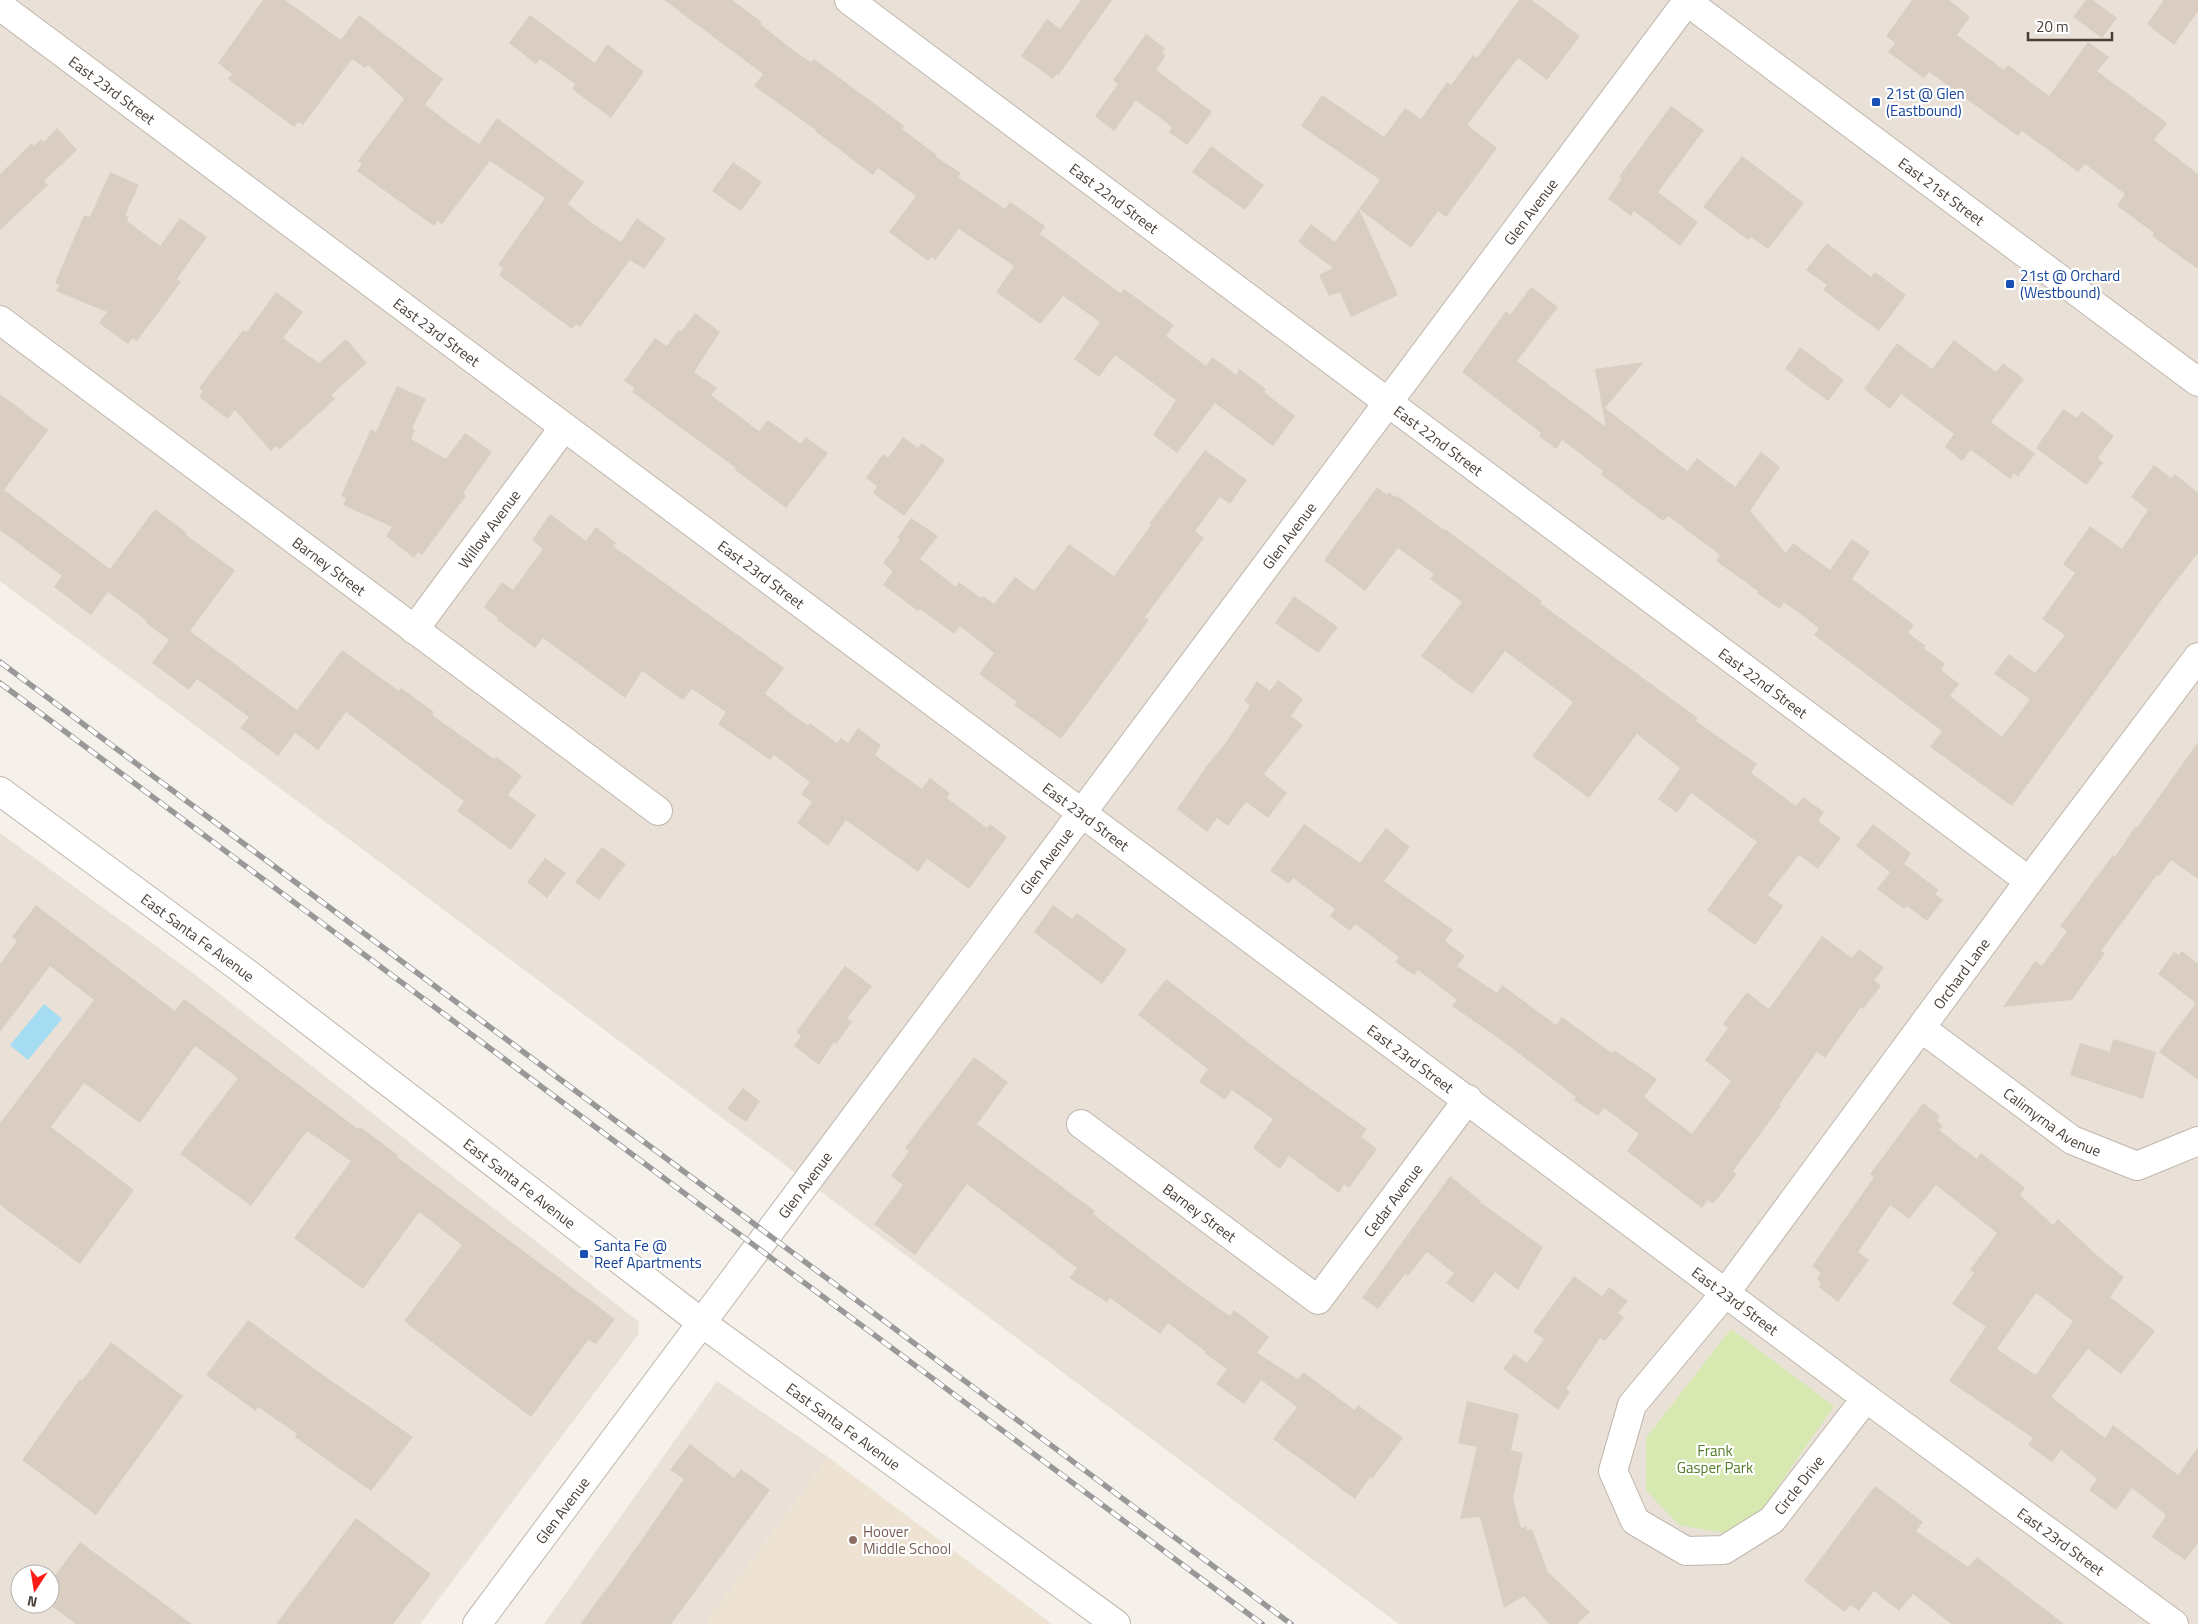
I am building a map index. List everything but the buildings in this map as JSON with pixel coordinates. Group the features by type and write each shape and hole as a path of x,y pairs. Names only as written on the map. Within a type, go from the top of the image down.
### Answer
{"street":[{"name":"East 22nd Street","path":"849,0 2029,881"},
{"name":"Glen Avenue","path":"477,1624 1687,0"},
{"name":"East 21st Street","path":"1687,0 2198,382"},
{"name":"East 23rd Street","path":"0,6 1866,1398 2174,1624"},
{"name":"Barney Street","path":"0,320 658,811"},
{"name":"Willow Avenue","path":"414,630 564,427"},
{"name":"Orchard Lane","path":"1726,1292 2029,881 2198,657"},
{"name":"East Santa Fe Avenue","path":"0,792 240,968 702,1323 1116,1624"},
{"name":"Calimyrna Avenue","path":"1921,1028 2072,1140 2137,1166 2198,1141"},
{"name":"Cedar Avenue","path":"1318,1300 1468,1100"},
{"name":"Barney Street","path":"1081,1124 1318,1300"},
{"name":"Circle Drive","path":"1726,1292 1632,1405 1612,1470 1634,1521 1686,1551 1724,1550 1772,1520 1866,1398"}],"shaded area":[{"path":"0,0 2198,0 2198,1624 1399,1624 404,880 0,581"},
{"path":"0,833 189,970 639,1322 638,1335 420,1624 0,1624"},
{"path":"717,1381 828,1457 705,1624 544,1624"},
{"name":"Hoover Middle School","path":"828,1457 1052,1624 705,1624"}],"green space":[{"name":"Frank Gasper Park","path":"1731,1329 1834,1406 1759,1514 1724,1533 1679,1525 1646,1490 1646,1438"}],"water":[{"path":"44,1004 62,1019 28,1060 10,1045"}],"railway":[{"path":"0,662 1291,1624"},
{"path":"0,683 1262,1624"}],"place":[{"name":"21st @ Glen (Eastbound)","path":"1876,102"},
{"name":"21st @ Orchard (Westbound)","path":"2010,284"},
{"name":"Santa Fe @ Reef Apartments","path":"584,1254"},
{"name":"Hoover Middle School","path":"853,1540"}]}
